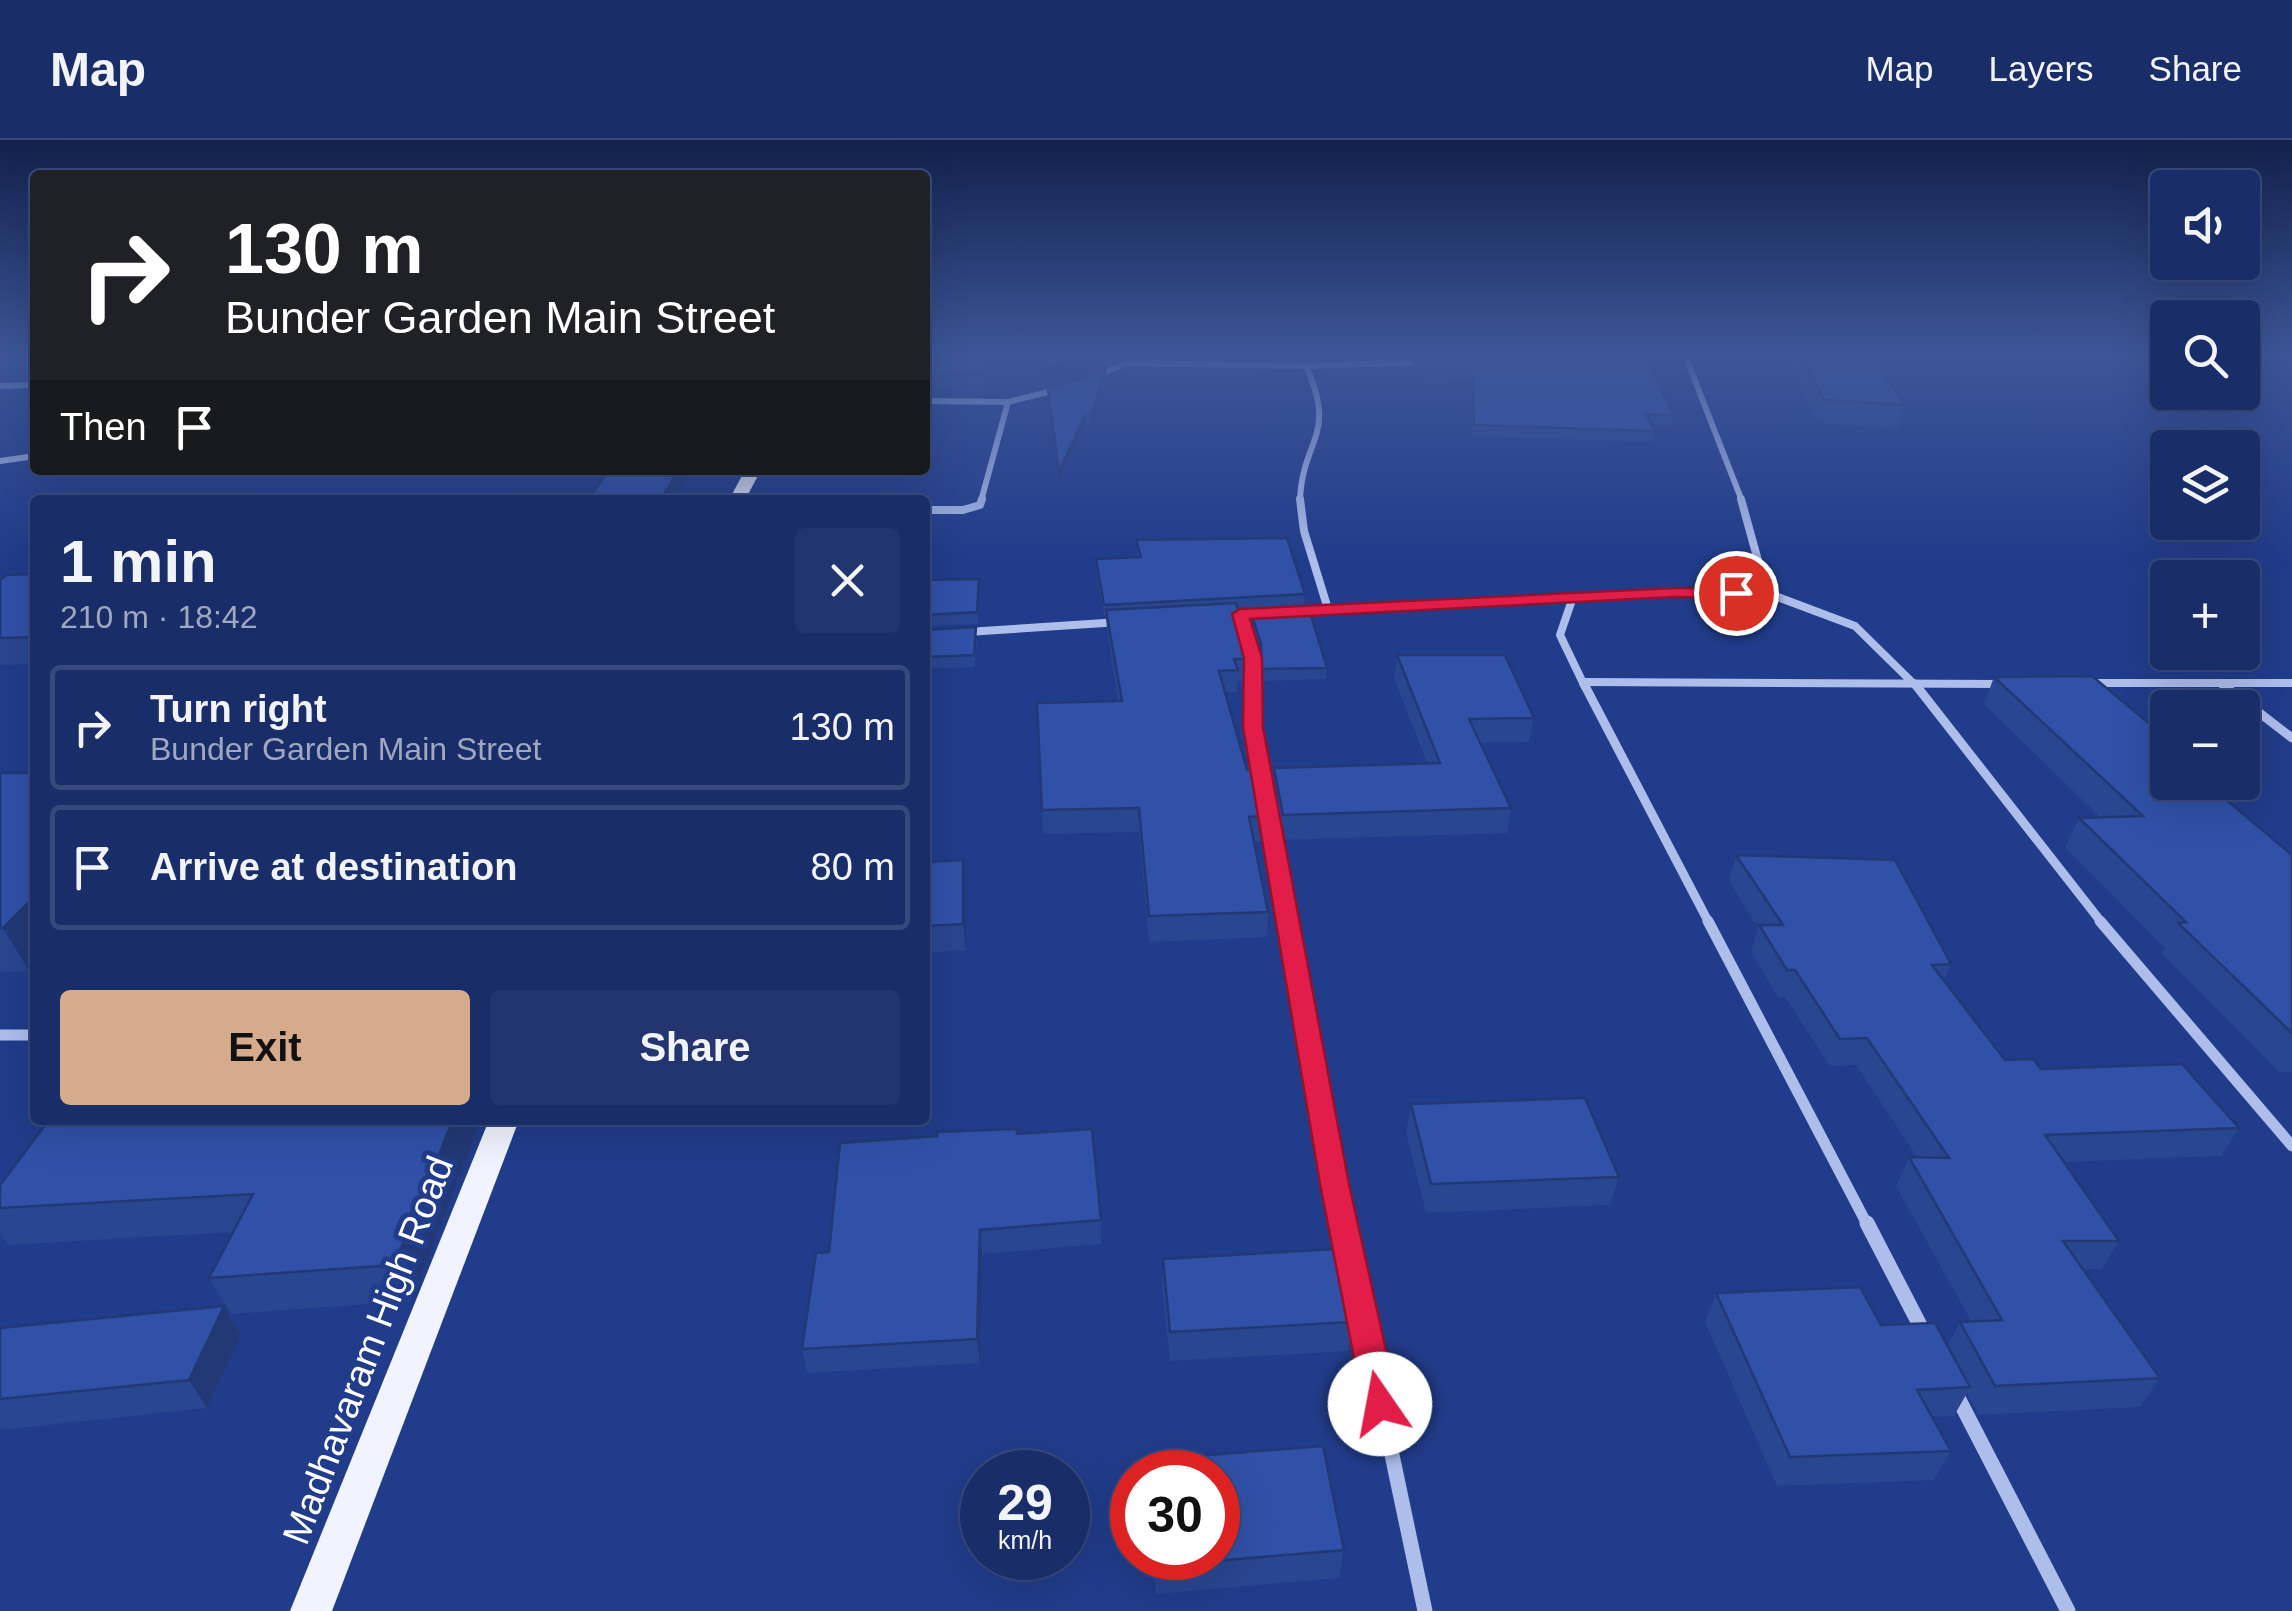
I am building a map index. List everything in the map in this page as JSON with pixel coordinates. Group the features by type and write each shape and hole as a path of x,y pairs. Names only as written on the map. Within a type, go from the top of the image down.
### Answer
{"main road":[{"name":"Madhavaram High Road","path":"311,1611 502,1125"}],"street":[{"path":"930,510 962,510 980,505 1002,424"},
{"path":"1322,424 1305,468 1300,510 1328,609"},
{"path":"1712,424 1740,495 1767,593"},
{"path":"0,460 30,457"},
{"path":"1293,611 1674,592 1767,593 1855,626 1915,684 2120,948 2292,1146"},
{"path":"1572,600 1560,635 1935,1354"},
{"path":"1222,615 1276,612"},
{"path":"1240,614 1253,658 1253,727 1334,1184 1424,1611"},
{"path":"960,632 1127,622"},
{"path":"1583,682 2011,684"},
{"path":"2220,683 2292,738"},
{"path":"2068,684 2292,683"},
{"path":"0,1035 30,1035"},
{"path":"1952,1386 2068,1611"}],"building":[{"path":"1053,424 1081,424 1059,471"},
{"path":"1651,424 1655,431 1474,425"},
{"path":"606,475 675,475 664,495 592,495"},
{"path":"1287,538 1305,594 1104,605 1096,559 1141,557 1136,540"},
{"path":"30,574 30,637 0,638 0,580 7,575"},
{"path":"979,579 977,612 930,615 930,580"},
{"path":"1236,603 1246,636 1246,659 1234,659 1238,670 1219,671 1247,770 1258,769 1266,816 1249,817 1268,912 1149,916 1139,808 1042,810 1037,703 1122,701 1106,610"},
{"path":"1309,609 1327,668 1261,669 1261,644 1251,612"},
{"path":"976,627 974,655 930,657 930,630"},
{"path":"1397,655 1505,655 1534,718 1469,719 1511,808 1283,815 1274,768 1440,763"},
{"path":"2092,676 2150,724 2150,800 2226,800 2292,855 2292,1033 2178,923 2186,922 2079,818 2143,816 1994,677"},
{"path":"0,773 30,773 30,901 0,928"},
{"path":"1736,855 1895,860 1951,964 1932,965 2005,1060 2033,1059 2041,1069 2182,1064 2239,1128 2045,1135 2119,1241 2063,1241 2160,1378 1995,1386 1960,1322 2002,1320 1909,1157 1949,1158 1867,1038 1840,1039 1795,970 1787,970 1759,925 1783,925"},
{"path":"963,860 963,924 930,926 930,862"},
{"path":"1585,1098 1619,1177 1431,1184 1411,1104"},
{"path":"45,1125 451,1125 394,1265 209,1278 253,1194 0,1208 0,1185"},
{"path":"1018,1129 1017,1134 1092,1129 1101,1220 980,1230 977,1339 802,1349 816,1253 829,1252 840,1143 937,1136 937,1132"},
{"path":"1337,1249 1352,1322 1170,1332 1163,1259"},
{"path":"1860,1287 1881,1325 1935,1323 1970,1387 1917,1390 1951,1451 1790,1457 1716,1293"},
{"path":"224,1306 189,1380 0,1399 0,1328"},
{"path":"1323,1446 1344,1550 1240,1559 1240,1453"}],"route":[{"path":"1380,1404 1334,1184 1280,884 1253,727 1253,658 1240,614 1674,592 1736,593"}]}
